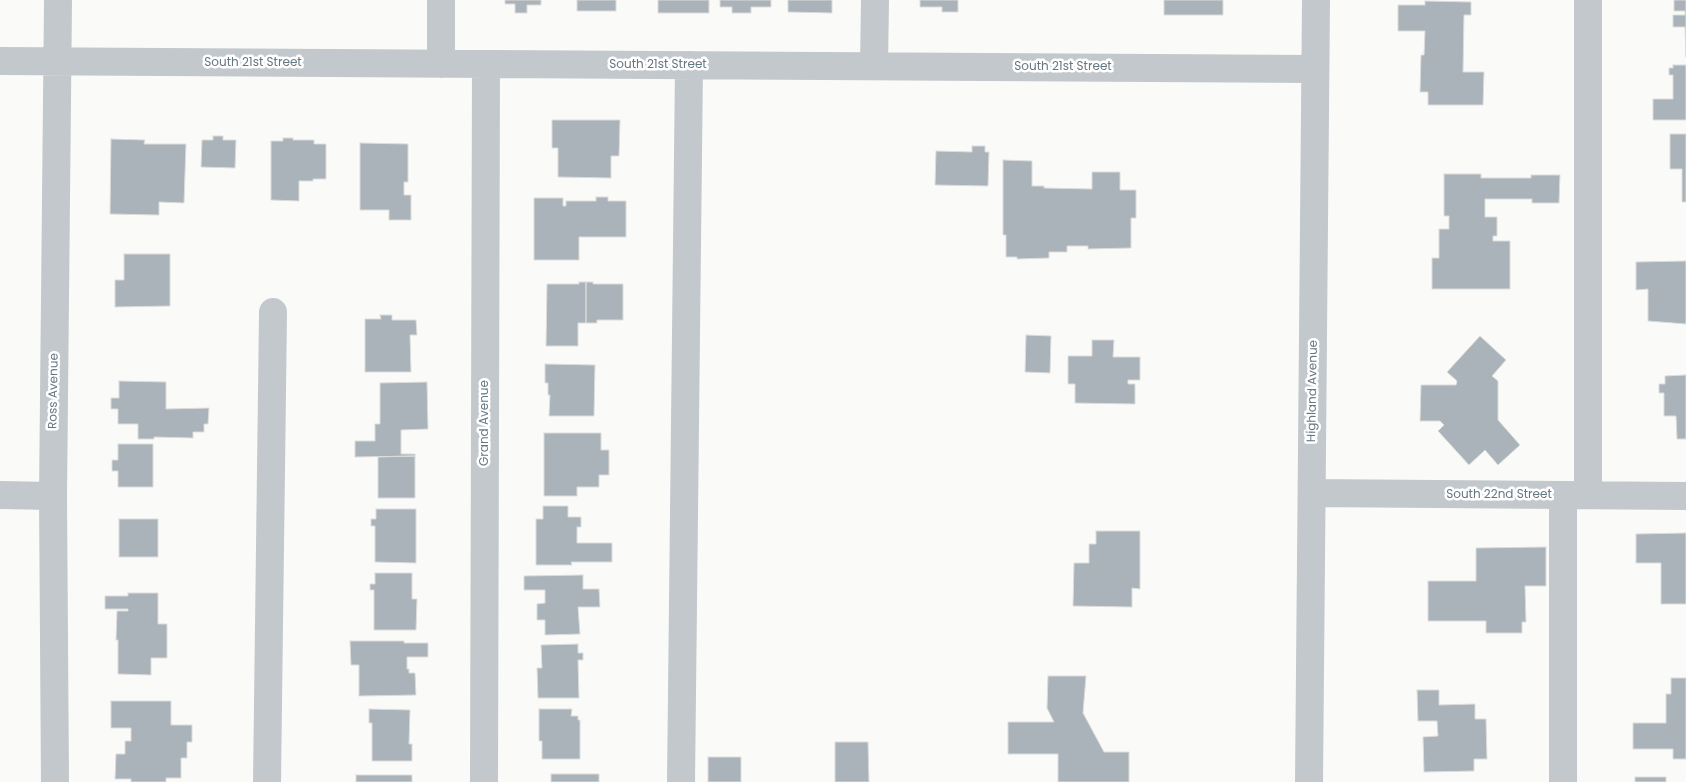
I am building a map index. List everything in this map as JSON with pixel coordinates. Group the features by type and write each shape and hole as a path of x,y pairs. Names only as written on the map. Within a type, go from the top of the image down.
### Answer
{"street":[{"name":"Ross Avenue","path":"55,782 52,496 59,62 58,0"},
{"path":"441,0 441,64"},
{"path":"874,66 875,0"},
{"name":"Highland Avenue","path":"1309,782 1316,0"},
{"path":"1563,782 1575,495 1588,0"},
{"name":"South 21st Street","path":"0,61 1316,69"},
{"name":"Grand Avenue","path":"484,782 486,64"},
{"path":"681,782 689,65"},
{"path":"266,782 273,312"},
{"name":"South 22nd Street","path":"1312,493 1686,496"},
{"path":"0,495 52,496"}],"building":[{"path":"505,0 541,0 541,5 527,5 527,13 515,13 515,4 505,4"},
{"path":"577,0 616,0 616,11 577,11"},
{"path":"658,0 709,0 709,13 658,13"},
{"path":"720,0 771,0 771,7 751,7 751,13 732,13 732,7 720,7"},
{"path":"788,0 832,0 832,13 788,12"},
{"path":"920,0 958,0 958,12 942,12 942,7 920,7"},
{"path":"1164,0 1223,0 1223,15 1164,15"},
{"path":"1674,0 1686,0 1686,57 1685,27 1673,27 1673,15 1685,15 1685,11 1674,11"},
{"path":"1425,1 1471,2 1471,15 1464,15 1463,72 1484,72 1483,105 1428,105 1428,92 1420,92 1421,55 1424,55 1425,31 1398,31 1398,5 1425,5"},
{"path":"1673,65 1686,65 1686,120 1653,120 1653,99 1673,99 1673,75 1669,75 1669,68 1673,68"},
{"path":"552,120 620,120 619,156 611,156 611,178 558,177 558,148 552,148"},
{"path":"1670,134 1686,134 1686,202 1682,202 1682,169 1670,169"},
{"path":"213,136 223,136 223,140 236,140 235,168 201,167 202,140 213,140"},
{"path":"283,138 314,140 314,144 326,144 326,179 299,181 299,201 271,200 271,141 283,141"},
{"path":"111,139 145,140 144,144 186,144 184,203 159,202 159,215 110,214"},
{"path":"360,143 408,144 408,182 404,182 404,195 411,195 411,220 389,220 389,210 360,210"},
{"path":"972,146 985,146 985,152 989,152 988,186 935,185 936,151 972,152"},
{"path":"1003,160 1032,161 1032,186 1044,186 1044,188 1092,189 1092,172 1120,172 1120,190 1136,190 1136,218 1131,218 1131,248 1088,249 1088,246 1067,246 1067,252 1049,252 1049,258 1017,259 1017,257 1006,257 1006,235 1003,235"},
{"path":"1444,174 1481,174 1481,178 1531,178 1531,175 1560,175 1559,203 1532,203 1532,199 1485,199 1485,217 1497,217 1497,236 1493,236 1493,241 1510,241 1510,289 1432,289 1432,258 1439,258 1439,229 1449,229 1449,216 1444,216"},
{"path":"596,197 608,197 608,201 626,201 626,237 579,237 579,260 534,260 534,198 563,198 563,206 566,206 566,201 596,201"},
{"path":"124,254 170,254 170,306 115,307 115,280 124,280"},
{"path":"1686,261 1686,324 1648,321 1648,289 1636,290 1636,262"},
{"path":"579,282 586,282 586,323 578,323 578,346 546,346 547,284 579,284"},
{"path":"586,282 593,282 593,284 623,284 623,320 597,320 597,323 586,323"},
{"path":"380,315 392,315 392,320 416,320 417,335 410,335 411,372 365,372 365,319 381,319"},
{"path":"1026,335 1051,336 1050,373 1025,372"},
{"path":"1480,336 1506,360 1492,376 1498,381 1498,420 1520,445 1498,465 1485,450 1469,465 1438,431 1444,425 1440,421 1420,421 1421,385 1456,385 1457,381 1447,372"},
{"path":"1092,340 1114,340 1113,357 1140,357 1140,380 1128,380 1128,384 1135,384 1135,404 1075,403 1075,384 1068,384 1068,356 1092,356"},
{"path":"545,364 595,365 594,416 549,416 550,395 548,395 548,383 545,383"},
{"path":"1686,375 1686,439 1677,439 1676,416 1664,416 1664,393 1659,393 1659,384 1665,384 1665,376"},
{"path":"119,381 166,382 166,409 209,408 208,424 204,424 204,432 193,432 193,438 154,437 154,439 138,439 138,424 118,424 118,409 111,409 111,398 119,398"},
{"path":"427,382 428,429 401,430 401,454 415,454 415,456 355,457 355,441 375,441 375,424 380,424 380,383"},
{"path":"544,433 601,433 601,450 609,450 609,475 599,475 599,487 577,487 577,496 544,496"},
{"path":"118,444 153,444 153,487 118,487 118,471 112,471 112,460 118,460"},
{"path":"415,456 415,498 378,498 378,457"},
{"path":"543,506 568,506 568,517 581,517 581,527 577,527 577,543 612,543 612,562 571,562 572,565 536,565 536,519 543,519"},
{"path":"376,509 416,509 416,563 375,562 375,526 371,526 371,519 376,519"},
{"path":"119,519 158,519 158,557 119,557"},
{"path":"1096,531 1140,531 1140,589 1132,588 1132,607 1073,606 1074,563 1089,563 1089,544 1096,544"},
{"path":"1686,533 1686,604 1661,604 1661,563 1636,563 1636,534"},
{"path":"1546,547 1546,586 1525,586 1526,622 1522,622 1522,633 1486,633 1486,621 1428,621 1428,581 1476,581 1476,548"},
{"path":"375,573 412,573 412,599 417,599 416,630 374,630 374,590 370,590 370,584 375,584"},
{"path":"583,575 583,589 599,589 600,607 578,607 580,634 545,635 545,620 537,620 537,604 545,603 545,590 524,590 524,576"},
{"path":"128,593 158,593 158,624 167,624 167,658 151,658 151,675 118,674 117,611 128,611 128,609 105,609 105,596 128,596"},
{"path":"350,641 428,643 428,657 407,657 409,673 415,673 416,695 359,696 359,665 351,665"},
{"path":"578,644 578,653 583,653 583,660 578,660 579,698 538,698 537,668 542,668 541,645"},
{"path":"1048,676 1086,676 1083,713 1104,752 1129,752 1129,782 1058,782 1058,754 1008,754 1008,722 1054,722 1047,708"},
{"path":"1671,678 1686,678 1686,759 1673,759 1673,749 1633,749 1633,723 1666,723 1666,694 1671,694"},
{"path":"1417,690 1439,690 1439,705 1475,704 1475,719 1486,719 1487,759 1474,759 1474,771 1424,772 1423,737 1438,736 1437,721 1418,721"},
{"path":"111,701 171,701 171,725 192,725 192,742 187,742 187,758 181,758 181,778 166,778 166,782 131,782 131,779 115,779 116,754 125,754 125,741 131,741 131,728 111,728"},
{"path":"369,709 410,710 409,744 412,744 412,761 372,761 372,723 369,723"},
{"path":"539,709 572,709 571,716 578,716 578,720 580,720 580,759 542,759 542,741 539,741"},
{"path":"835,742 868,742 869,782 835,782"},
{"path":"708,757 741,757 741,782 708,782"},
{"path":"551,774 599,774 599,782 551,782"},
{"path":"356,775 412,775 412,782 356,782"},
{"path":"1635,777 1666,777 1666,782 1635,782"}]}
